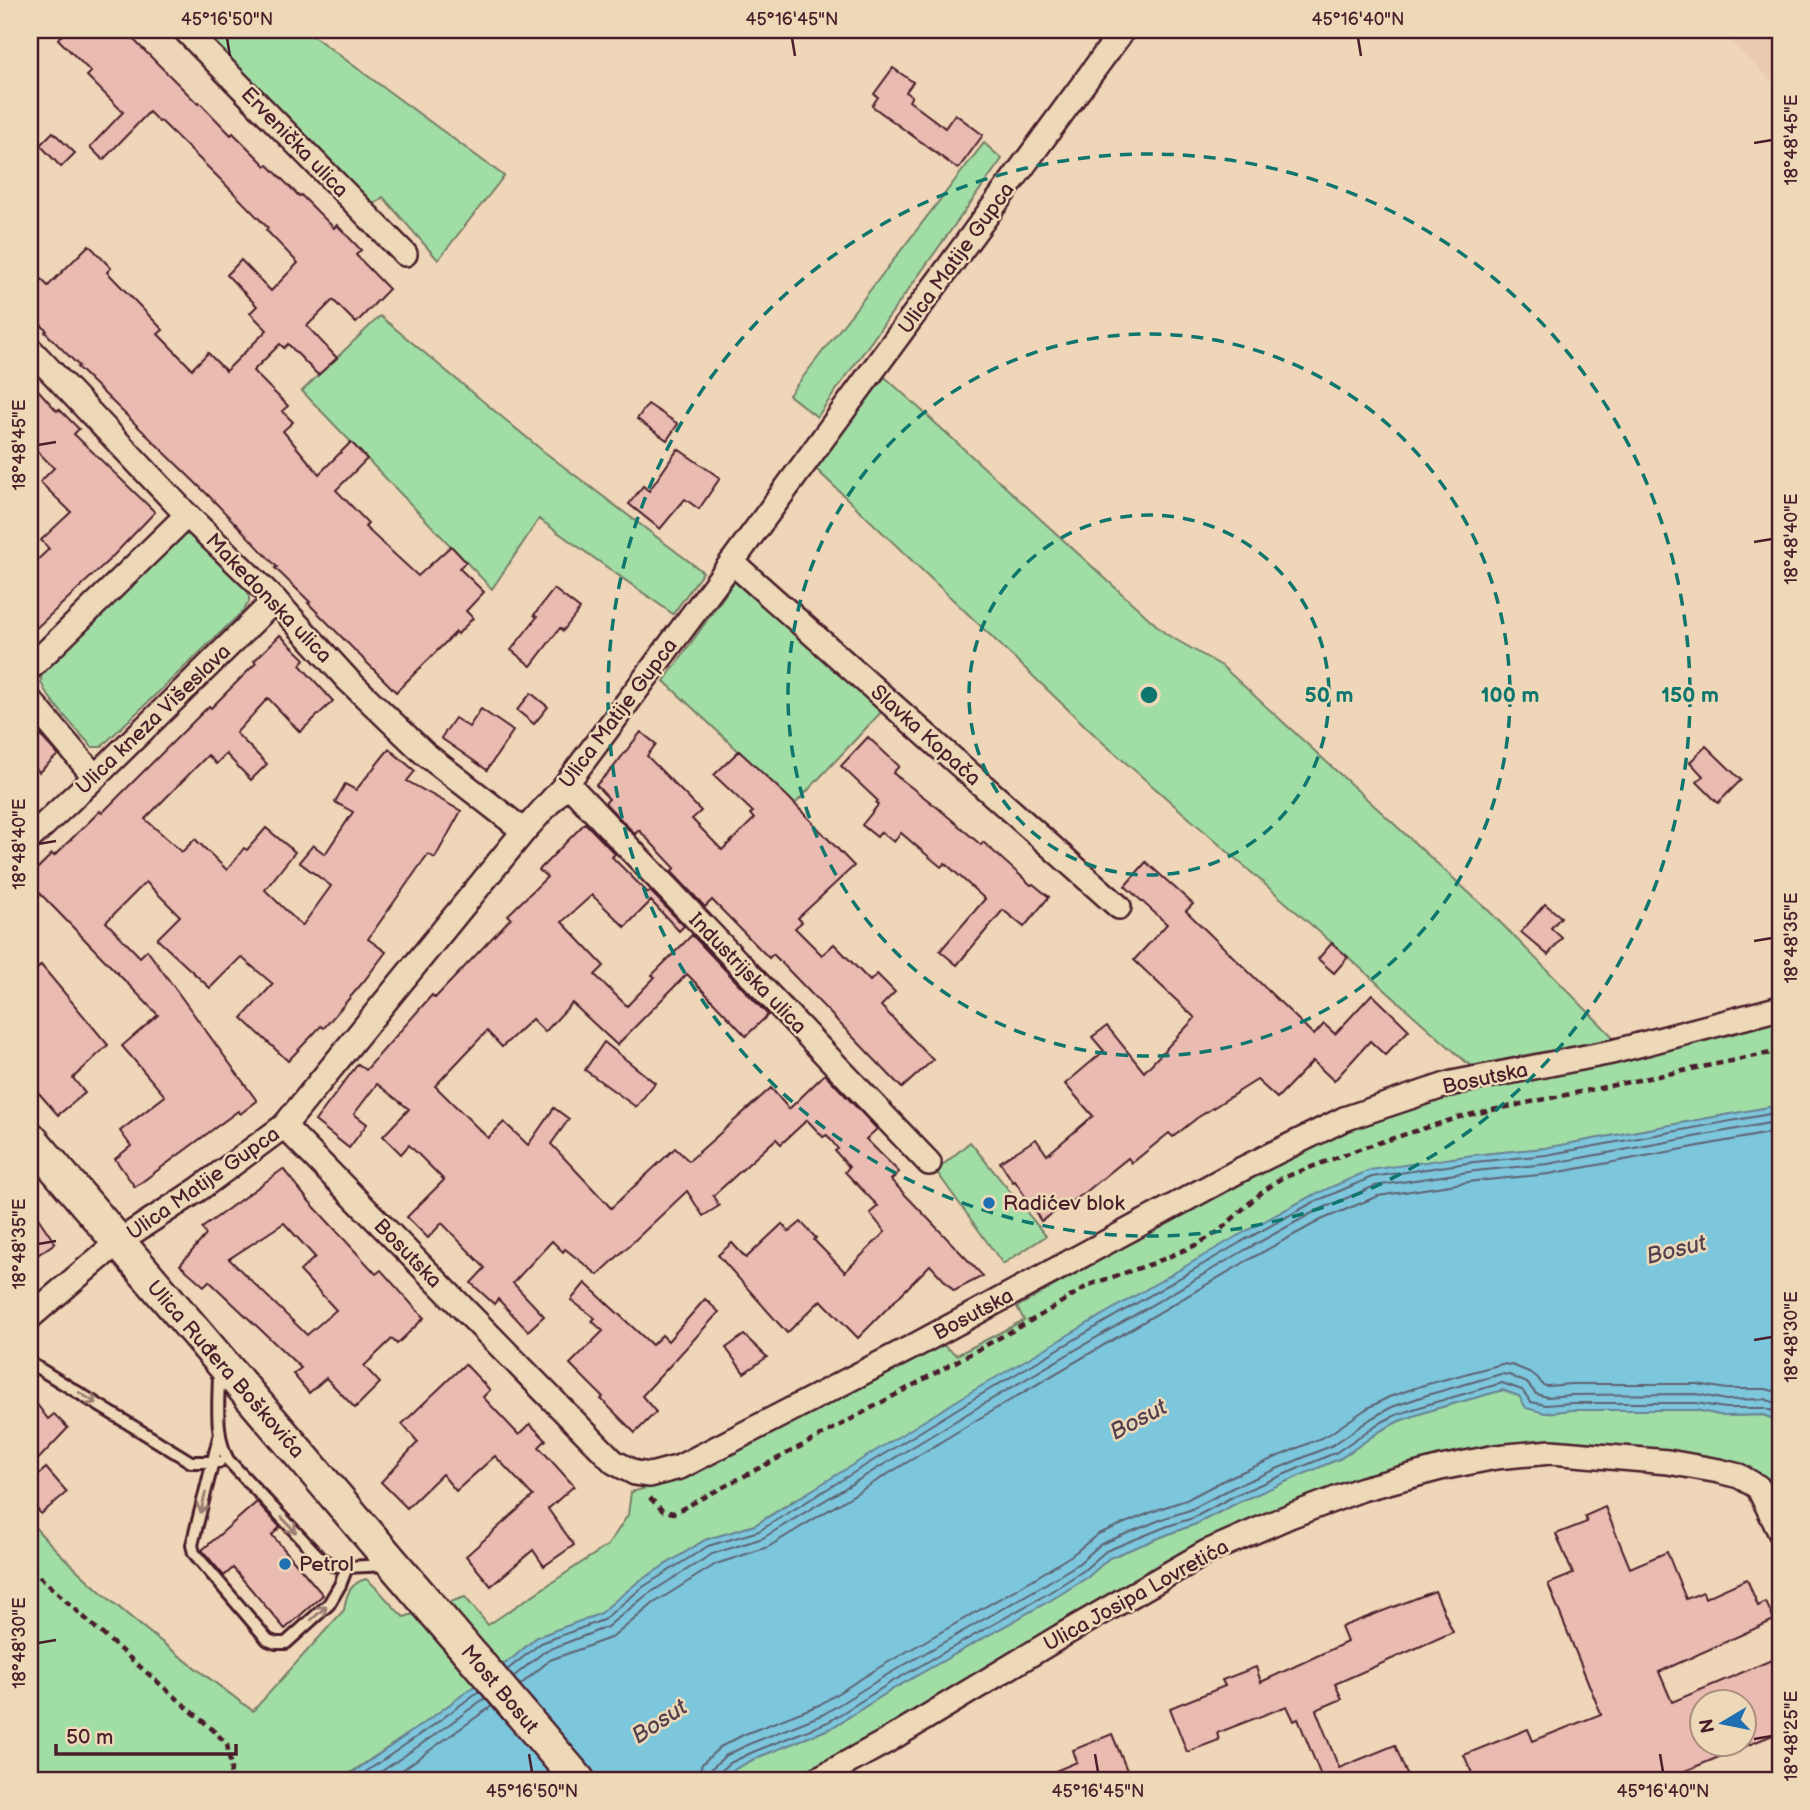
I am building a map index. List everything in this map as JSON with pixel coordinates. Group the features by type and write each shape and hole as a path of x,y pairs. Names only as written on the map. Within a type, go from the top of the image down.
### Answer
{"main road":[{"name":"Ulica Ruđera Boškovića","path":"30,1138 423,1599"},
{"name":"Most Bosut","path":"423,1599 578,1780"}],"street":[{"name":"Ervenička ulica","path":"185,30 405,254"},
{"name":"Ulica Matije Gupca","path":"30,1317 118,1242 199,1189 284,1126 524,831 567,783 1123,30"},
{"name":"Makedonska ulica","path":"30,349 187,516 275,600 348,680 424,753 524,831"},
{"path":"30,668 187,516"},
{"name":"Slavka Kopača","path":"732,562 1119,907"},
{"name":"Ulica kneza Višeslava","path":"30,838 275,600"},
{"path":"30,700 95,777"},
{"name":"Industrijska ulica","path":"567,783 929,1163"},
{"name":"Bosutska","path":"284,1126 614,1462 635,1473 650,1475 680,1468 916,1345 1242,1168 1344,1119 1452,1083 1612,1052 1780,1008"},
{"name":"Ulica Josipa Lovretića","path":"816,1780 1207,1552 1362,1489 1441,1468 1496,1457 1550,1452 1668,1462 1719,1471 1739,1476 1758,1487 1780,1532"}],"lane":[{"path":"219,1361 219,1437 192,1545 194,1553 268,1640 276,1643 286,1643 329,1604 347,1567"},
{"path":"30,1363 191,1462 213,1463 228,1460"},
{"path":"219,1437 228,1460 319,1557 332,1565 347,1567 394,1565"}],"path":[{"path":"635,1473 652,1501 663,1511 674,1513 1030,1321 1089,1285 1196,1245 1218,1232 1280,1179 1362,1148 1463,1116 1780,1051"},
{"path":"30,1568 227,1744 230,1780"}],"shaded area":[{"path":"1718,30 1780,30 1780,89"}],"green space":[{"path":"199,30 305,30 504,176 438,260 383,197 370,208"},
{"path":"984,143 1002,159 817,417 789,395"},
{"path":"380,316 543,451 703,572 673,614 539,519 492,589 302,391"},
{"path":"885,377 1166,634 1222,666 1490,912 1615,1039 1481,1070 1467,1063 1101,741 815,468 838,434"},
{"path":"181,535 192,535 249,591 249,602 243,611 101,747 92,747 48,694 41,680 42,674 48,665"},
{"path":"737,578 884,709 795,804 664,681"},
{"path":"1780,1019 1780,1105 1545,1148 1473,1155 794,1500 755,1525 705,1540 638,1582 600,1614 537,1637 427,1721 340,1780 30,1780 30,1522 109,1599 253,1711 344,1610 350,1590 356,1583 366,1579 404,1617 465,1597 488,1625 608,1545 628,1515 631,1492 684,1478 940,1343 957,1355 1024,1320 1017,1307 1150,1232 1348,1128 1388,1113"},
{"name":"Radićev blok","path":"970,1142 1046,1236 1003,1264 936,1171"},
{"path":"1503,1390 1519,1396 1545,1413 1571,1410 1696,1410 1724,1416 1763,1415 1780,1421 1780,1488 1776,1489 1763,1475 1722,1460 1572,1446 1326,1493 1258,1517 1199,1544 883,1733 799,1780 722,1780 733,1770 756,1758 831,1728 893,1689 1051,1600 1088,1577 1109,1558 1196,1524 1241,1501 1341,1458 1399,1421"}],"water":[{"name":"Bosut","path":"1780,1105 1780,1421 1763,1415 1724,1416 1696,1410 1571,1410 1545,1413 1526,1408 1519,1396 1503,1390 1399,1421 1341,1458 1241,1501 1196,1524 1109,1558 1088,1577 1051,1600 893,1689 831,1728 756,1758 733,1770 722,1780 342,1780 427,1721 537,1637 599,1614 638,1582 705,1540 755,1525 966,1395 1237,1236 1309,1197 1370,1170 1545,1148"}],"building":[{"path":"67,30 124,30 231,135 233,133 334,228 337,225 361,250 356,255 389,289 356,323 333,300 307,326 337,358 318,375 288,344 284,348 280,344 253,371 288,406 282,411 293,422 283,431 319,474 351,442 367,459 336,490 368,523 365,527 418,576 451,546 466,562 459,568 484,592 466,611 473,618 396,692 308,603 310,602 210,497 77,367 79,366 30,313 30,268 48,286 89,245 111,268 107,272 163,330 158,334 192,369 208,353 226,371 267,330 250,313 257,306 227,275 241,260 271,291 298,263 222,181 149,112 103,160 90,147 123,112 87,76 91,72 58,39"},
{"path":"893,68 913,82 906,92 912,96 909,101 945,128 955,114 983,135 958,169 872,106 878,97 874,94"},
{"path":"53,132 75,153 61,167 40,145"},
{"path":"30,381 57,411 59,409 79,429 74,434 155,512 110,559 30,634 30,567 49,549 41,540 71,512 40,482 54,468 30,444"},
{"path":"648,404 678,424 667,440 637,419"},
{"path":"678,449 720,478 699,509 685,499 660,529 629,504 643,486 649,491"},
{"path":"554,589 580,609 563,631 560,628 531,666 511,650 537,617 534,615"},
{"path":"280,635 305,659 300,665 333,701 300,732 268,698 236,733 267,764 251,780 226,754 216,764 208,755 145,819 182,852 195,839 227,870 244,848 247,850 266,828 295,852 265,890 302,926 331,886 299,862 313,845 325,854 353,812 335,802 345,784 356,790 389,749 415,771 407,781 461,811 435,858 428,854 368,939 386,952 324,1028 321,1026 288,1061 242,1018 273,984 241,957 210,988 157,939 180,916 146,882 106,922 140,957 147,950 257,1101 240,1114 238,1111 135,1187 115,1159 131,1146 120,1131 165,1096 122,1046 158,1015 30,883 30,876 100,811 102,813 209,706 211,708"},
{"path":"531,693 548,707 534,724 517,710"},
{"path":"481,709 513,731 487,770 441,738 455,718 469,727"},
{"path":"30,724 58,755 39,772 30,762"},
{"path":"641,732 656,744 647,756 701,811 692,819 722,850 754,819 750,814 753,812 714,775 739,751 788,797 854,866 798,918 802,922 795,928 822,955 834,944 870,981 877,974 895,992 881,1006 933,1060 902,1088 773,954 769,958 712,900 705,907 671,871 675,868 639,830 635,834 605,803 609,799 596,785"},
{"path":"868,737 899,766 893,773 1049,897 1024,927 1003,910 957,965 940,951 985,899 945,863 941,867 901,833 894,842 881,832 877,837 862,825 878,805 878,801 841,766"},
{"path":"1706,746 1741,780 1718,803 1697,782 1703,776 1690,762"},
{"path":"585,823 615,854 612,857 684,926 679,931 651,901 625,927 592,895 562,922 604,966 595,975 627,1006 655,977 652,975 692,935 768,1015 746,1036 687,974 617,1045 572,1003 545,1032 532,1019 502,1047 487,1031 435,1086 488,1138 504,1122 528,1145 554,1108 569,1119 551,1144 611,1208 675,1148 689,1161 771,1088 789,1109 825,1074 877,1129 866,1139 899,1172 891,1180 983,1276 954,1291 930,1265 858,1338 821,1300 787,1333 718,1255 732,1243 746,1258 782,1224 789,1232 801,1222 816,1238 814,1240 845,1272 885,1232 870,1213 878,1206 845,1172 849,1167 835,1151 838,1149 827,1135 823,1137 807,1120 781,1144 776,1139 713,1196 719,1206 703,1216 687,1191 598,1275 565,1249 563,1252 552,1241 513,1283 544,1316 528,1331 498,1299 494,1304 471,1283 485,1268 442,1223 428,1238 407,1217 444,1180 409,1145 401,1154 383,1136 409,1109 377,1084 354,1114 367,1124 349,1148 315,1121 358,1064 366,1070 432,995 435,998 511,918 508,915 547,877 539,870"},
{"path":"1146,862 1193,904 1186,911 1314,1035 1324,1024 1335,1034 1372,994 1409,1030 1385,1055 1370,1041 1334,1081 1313,1061 1277,1098 1257,1080 1197,1118 1173,1137 1169,1133 1132,1163 1128,1158 1086,1192 1041,1221 1000,1162 1036,1139 1047,1155 1093,1116 1065,1084 1104,1051 1092,1037 1107,1026 1144,1072 1195,1018 1134,960 1167,924 1125,886"},
{"path":"1545,904 1561,917 1551,928 1562,938 1548,955 1521,932"},
{"path":"1332,943 1348,957 1334,973 1318,959"},
{"path":"41,965 108,1045 73,1078 85,1093 58,1115 30,1083 30,976"},
{"path":"604,1042 655,1083 636,1107 585,1070"},
{"path":"283,1169 376,1274 381,1270 424,1318 397,1344 392,1339 364,1366 380,1383 355,1408 326,1378 309,1393 293,1374 301,1368 209,1281 204,1286 180,1265 206,1235 202,1228","holes":["284,1223 315,1257 300,1271 336,1310 307,1335 229,1259"]},
{"path":"30,1206 55,1243 30,1260"},
{"path":"585,1283 652,1345 662,1335 668,1341 705,1299 719,1312 642,1396 656,1412 635,1433 570,1364 603,1331 592,1321 595,1318 571,1300"},
{"path":"744,1335 767,1357 744,1373 726,1348"},
{"path":"465,1364 490,1390 483,1397 519,1435 530,1424 546,1440 539,1447 574,1486 548,1509 574,1545 544,1566 533,1550 491,1586 466,1556 533,1496 495,1456 456,1491 442,1474 407,1508 381,1482 418,1442 402,1424"},
{"path":"30,1395 48,1419 54,1414 68,1428 30,1468"},
{"path":"46,1468 67,1492 41,1514 30,1500 30,1482"},
{"path":"257,1502 280,1527 272,1535 323,1595 285,1629 233,1568 224,1576 202,1550"},
{"path":"1605,1507 1630,1568 1667,1552 1686,1599 1703,1592 1705,1598 1747,1579 1758,1606 1766,1602 1774,1620 1659,1672 1672,1702 1688,1695 1688,1758 1717,1758 1663,1780 1475,1780 1464,1755 1528,1729 1533,1741 1601,1714 1548,1584 1573,1574 1556,1534 1587,1522 1585,1516"},
{"path":"1435,1591 1453,1632 1335,1684 1342,1699 1316,1710 1339,1768 1395,1745 1409,1780 1311,1780 1321,1776 1298,1719 1294,1721 1287,1706 1217,1733 1219,1740 1187,1752 1170,1708 1225,1686 1222,1680 1256,1667 1261,1682 1347,1642 1341,1627"},
{"path":"1774,1659 1780,1675 1780,1732 1758,1741 1758,1688 1705,1688"},
{"path":"1112,1734 1131,1780 1034,1780 1077,1762 1073,1750"}],"place":[{"name":"Radićev blok","path":"989,1203"},
{"name":"Petrol","path":"285,1564"}]}
